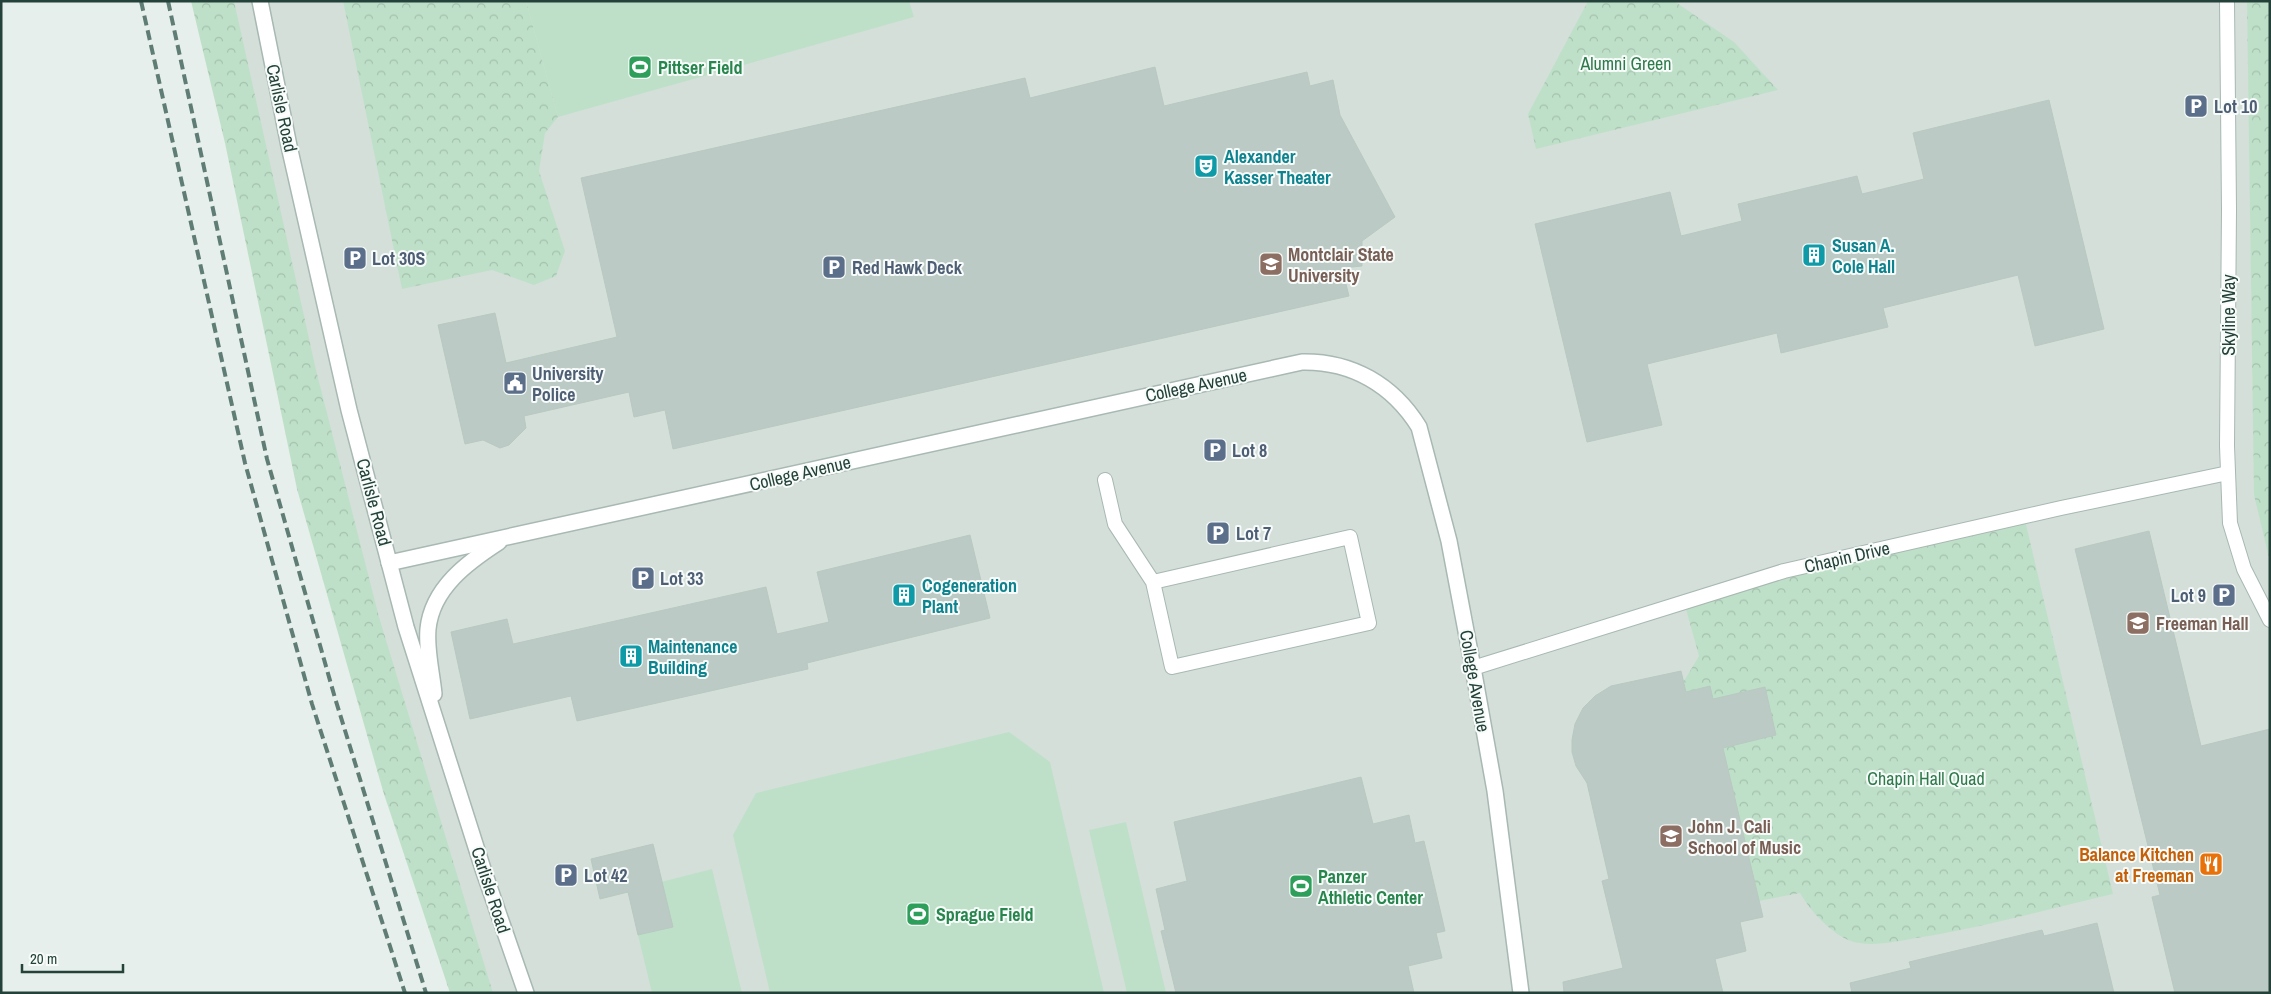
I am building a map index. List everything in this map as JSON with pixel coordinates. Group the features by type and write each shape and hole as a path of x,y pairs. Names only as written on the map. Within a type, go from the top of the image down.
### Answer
{"street":[{"name":"Carlisle Road","path":"260,1 290,146 349,410 406,627 526,993"},
{"name":"College Avenue","path":"389,563 1302,362 1320,362 1343,366 1365,375 1392,392 1409,411 1419,427 1449,540 1473,668 1495,791 1522,993"},
{"path":"437,723 428,630 431,612 437,600 460,569 508,537"}],"lane":[{"name":"Skyline Way","path":"2227,1 2228,473 2230,523 2244,569 2270,620"},
{"name":"Chapin Drive","path":"1473,668 1784,571 2061,508 2228,473"},
{"path":"1105,480 1115,524 1153,582 1172,666 1369,623 1350,537 1153,582"}],"shaded area":[{"name":"Montclair State University","path":"219,1 2270,1 2270,993 473,993"}],"green space":[{"path":"191,1 234,1 316,370 379,617 493,993 450,993 383,791 297,489 225,143"},
{"path":"343,1 526,1 558,117 545,133 539,171 565,251 556,276 534,285 492,270 402,289"},
{"name":"Pittser Field","path":"526,1 909,1 914,17 558,117"},
{"name":"Alumni Green","path":"1588,1 1674,1 1734,42 1778,90 1536,149 1528,114"},
{"path":"2247,1 2270,1 2270,562 2254,495"},
{"name":"Chapin Hall Quad","path":"2024,516 2113,894 1965,929 1895,942 1873,944 1850,941 1833,931 1817,916 1800,893 1759,901 1723,748 1776,735 1765,687 1713,699 1686,692 1684,681 1699,656 1684,602"},
{"name":"Sprague Field","path":"1009,732 1050,762 1104,993 770,993 733,835 756,793"},
{"path":"1126,822 1166,993 1127,993 1089,830"},
{"path":"712,869 742,993 652,993 638,935 672,927 661,882"}],"building":[{"path":"1155,67 1164,106 1307,72 1310,86 1333,80 1340,115 1395,217 1362,241 1362,266 1342,268 1349,296 673,449 665,410 634,417 629,392 524,416 526,428 509,445 500,448 483,440 465,444 438,325 495,313 506,363 617,337 581,178 1025,78 1030,98"},
{"name":"Susan A. Cole Hall","path":"2049,100 2104,329 2035,346 2018,275 1883,308 1888,327 1781,353 1777,333 1647,364 1662,425 1587,442 1535,224 1670,192 1681,236 1742,221 1738,204 1857,176 1862,194 1924,179 1913,133"},
{"path":"2149,531 2201,746 2270,729 2270,993 2175,993 2152,897 2160,895 2075,549"},
{"name":"Maintenance Building","path":"970,535 990,618 807,663 808,669 577,721 571,696 470,719 451,632 507,619 513,644 766,587 777,634 829,622 817,572"},
{"path":"1681,671 1686,692 1710,686 1713,699 1765,687 1776,735 1723,748 1763,917 1740,922 1746,951 1715,959 1723,993 1564,993 1563,982 1623,968 1602,881 1609,879 1587,783 1576,766 1572,752 1575,724 1583,708 1595,696 1611,686"},
{"name":"Panzer Athletic Center","path":"1361,777 1373,824 1409,815 1415,843 1424,841 1445,931 1436,933 1442,958 1408,966 1414,993 1176,993 1161,931 1165,930 1156,889 1187,881 1174,822"},
{"path":"653,844 673,927 638,935 628,892 600,899 591,859"},
{"path":"2097,923 2114,993 1852,993 1850,983 1911,968 1909,962 2042,930 2044,936"}],"railway":[{"path":"141,1 245,463 312,704 405,993"},
{"path":"168,1 267,459 335,698 426,993"}],"place":[{"name":"Pittser Field","path":"640,67"},
{"name":"Lot 10","path":"2196,106"},
{"name":"Alexander Kasser Theater","path":"1206,166"},
{"name":"Susan A. Cole Hall","path":"1814,255"},
{"name":"Lot 30S","path":"355,258"},
{"name":"Montclair State University","path":"1271,264"},
{"name":"Red Hawk Deck","path":"834,267"},
{"name":"University Police","path":"515,383"},
{"name":"Lot 8","path":"1215,450"},
{"name":"Lot 7","path":"1218,533"},
{"name":"Lot 33","path":"643,578"},
{"name":"Cogeneration Plant","path":"904,595"},
{"name":"Lot 9","path":"2224,595"},
{"name":"Freeman Hall","path":"2138,623"},
{"name":"Maintenance Building","path":"631,656"},
{"name":"John J. Cali School of Music","path":"1671,836"},
{"name":"Balance Kitchen at Freeman","path":"2211,864"},
{"name":"Lot 42","path":"566,875"},
{"name":"Panzer Athletic Center","path":"1301,886"},
{"name":"Sprague Field","path":"918,914"}]}
